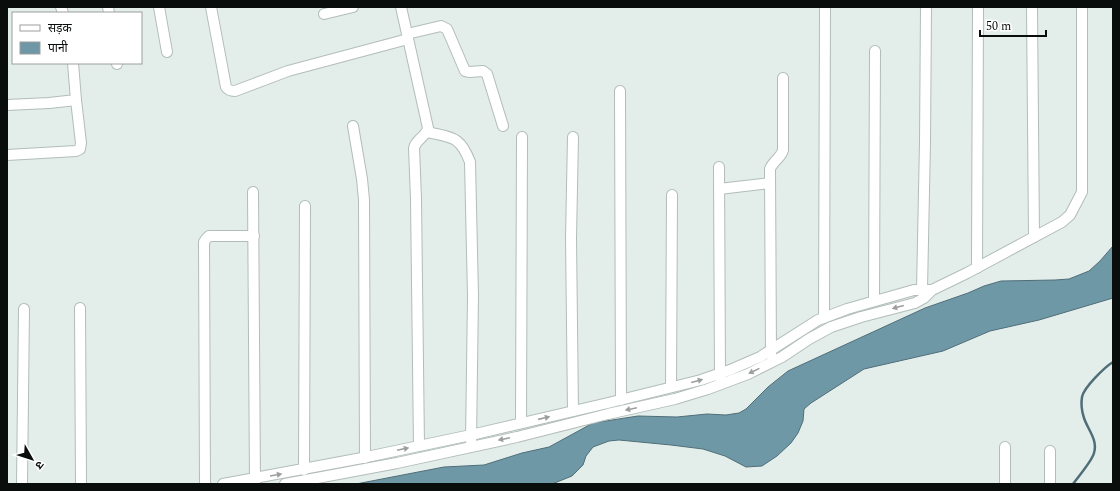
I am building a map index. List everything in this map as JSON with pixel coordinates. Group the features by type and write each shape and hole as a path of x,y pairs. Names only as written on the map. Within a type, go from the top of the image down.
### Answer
{"street":[{"path":"159,7 167,52"},
{"path":"211,7 228,90 235,91 288,71 441,26 447,29 465,71 483,71 487,74 503,126"},
{"path":"324,14 353,7"},
{"path":"401,7 428,123 427,132 416,142 414,148 419,446"},
{"path":"824,318 825,7"},
{"path":"285,484 397,463 675,399 748,374 782,357 809,339 831,327 861,317 915,303 924,298 927,290 925,142 926,7"},
{"path":"977,268 978,7"},
{"path":"1032,7 1034,237"},
{"path":"224,484 255,481 365,458 621,400 701,380 720,374 760,357 824,318 874,300 927,290 977,268 1062,222 1070,215 1082,192 1082,7"},
{"path":"874,300 875,51"},
{"path":"7,155 76,151 80,149 81,144 72,64"},
{"path":"771,363 770,183 771,166 782,155 784,150 783,78"},
{"path":"620,91 621,400"},
{"path":"7,105 76,100"},
{"path":"353,126 364,200 365,458"},
{"path":"427,132 452,138 460,142 470,162 473,296 470,447"},
{"path":"521,423 522,137"},
{"path":"572,137 571,238 573,411"},
{"path":"719,167 720,384"},
{"path":"719,189 770,183"},
{"path":"253,192 255,481"},
{"path":"671,387 672,195"},
{"path":"304,470 305,206"},
{"path":"205,484 204,242 209,236 254,236"},
{"path":"80,308 81,484"},
{"path":"22,484 24,309"},
{"path":"1005,448 1005,484"},
{"path":"1050,451 1050,484"}],"water":[{"path":"1113,246 1113,298 1039,320 990,331 943,351 864,369 804,409 803,421 798,433 791,443 777,456 762,466 746,467 725,456 703,449 619,440 609,441 593,447 586,456 583,465 572,476 552,484 356,484 444,467 484,465 522,453 549,447 593,423 638,416 677,417 739,413 746,409 768,387 788,371 925,308 1001,281 1069,279 1089,271"}],"waterway":[{"path":"1073,484 1091,460 1095,448 1094,439 1083,416 1082,397 1091,383 1113,362"}]}
